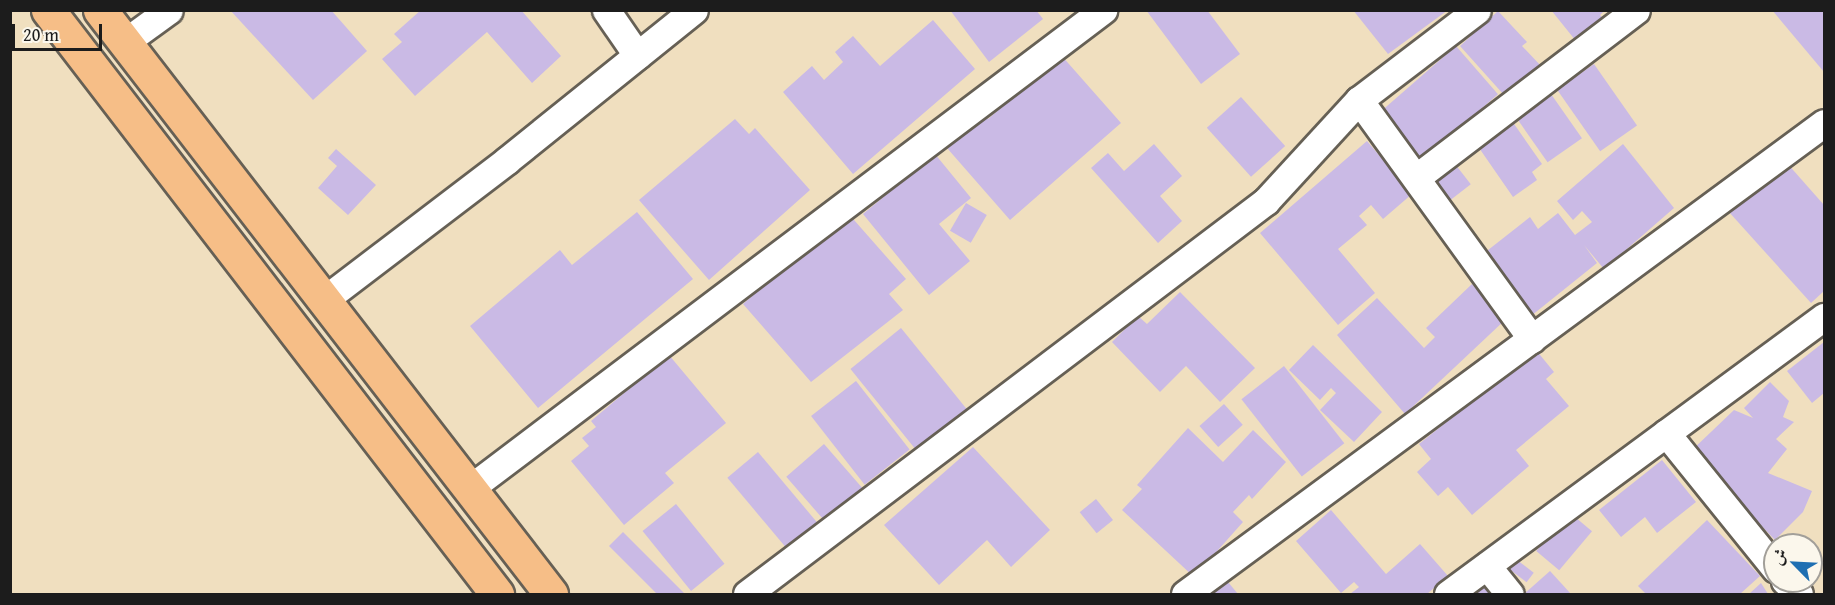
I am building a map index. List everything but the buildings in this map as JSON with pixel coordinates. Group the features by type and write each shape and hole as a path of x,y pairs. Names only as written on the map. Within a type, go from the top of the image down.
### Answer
{"highway":[{"path":"48,10 497,594"},
{"path":"100,10 326,299 551,594"}],"street":[{"path":"125,42 169,10"},
{"path":"606,10 637,55"},
{"path":"326,299 506,161 694,10"},
{"path":"469,489 1103,10"},
{"path":"747,594 1266,201 1359,100 1477,10"},
{"path":"1417,177 1636,10"},
{"path":"1359,100 1417,177 1532,339"},
{"path":"1185,594 1824,123"},
{"path":"1448,594 1824,317"},
{"path":"1666,433 1763,553"},
{"path":"1487,566 1510,594"}]}
